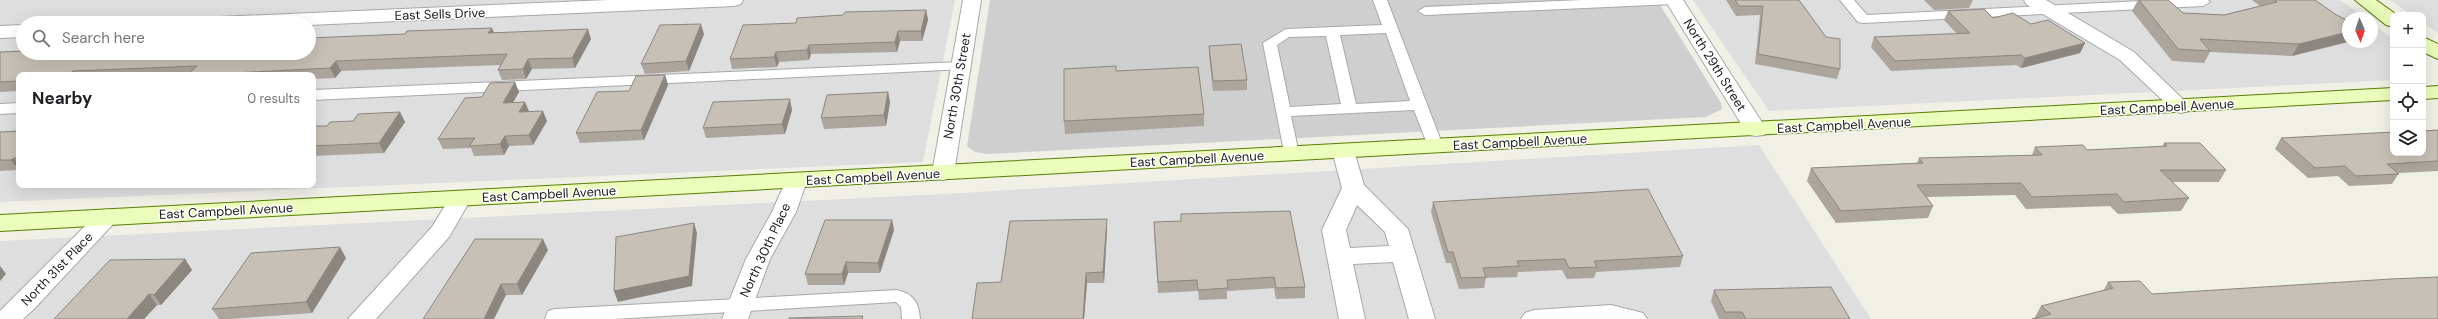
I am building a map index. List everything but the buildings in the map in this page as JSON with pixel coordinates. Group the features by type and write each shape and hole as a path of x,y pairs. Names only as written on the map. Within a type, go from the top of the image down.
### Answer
{"street":[{"name":"East Sells Drive","path":"316,19 734,0"},
{"name":"North 30th Street","path":"943,173 972,0"},
{"name":"North 29th Street","path":"1674,0 1756,130"},
{"path":"2032,0 2127,56 2181,107"},
{"path":"2364,0 2390,19"},
{"path":"0,32 16,31"},
{"path":"2426,45 2438,54"},
{"path":"2426,93 2438,92"},
{"name":"East Campbell Avenue","path":"0,223 1756,130 2390,94"},
{"path":"1343,151 1353,188 1396,229 1422,319"},
{"name":"North 30th Place","path":"737,312 758,259 784,212 796,181"},
{"path":"1352,319 1334,230 1353,188"},
{"path":"361,319 441,232 460,199"},
{"name":"North 31st Place","path":"7,319 25,303 107,217"},
{"path":"1340,257 1403,253"},
{"path":"1534,319 1611,314 1634,319"}],"lane":[{"path":"1380,0 1435,146"},
{"path":"1425,11 1674,0"},
{"path":"1847,0 1863,19 2203,2 2200,0"},
{"path":"1291,154 1270,43 1286,33 1391,29"},
{"path":"1332,31 1350,109"},
{"path":"316,96 960,66"},
{"path":"1283,112 1420,105"},
{"path":"0,109 16,108"},
{"path":"554,319 556,316 737,312 897,296 905,298 910,319"}],"shaded area":[{"path":"0,0 955,0 923,162 0,202"},
{"path":"990,0 1657,0 1721,103 1722,109 1706,117 987,154 975,152 967,146"},
{"path":"1693,0 2340,0 2357,12 2342,12 2342,48 2378,48 2378,28 2390,37 2390,80 1769,111"},
{"path":"2390,0 2438,0 2438,33 2426,25 2426,12 2408,12"},
{"path":"1759,145 1871,319 0,319 0,241 945,194"}]}
